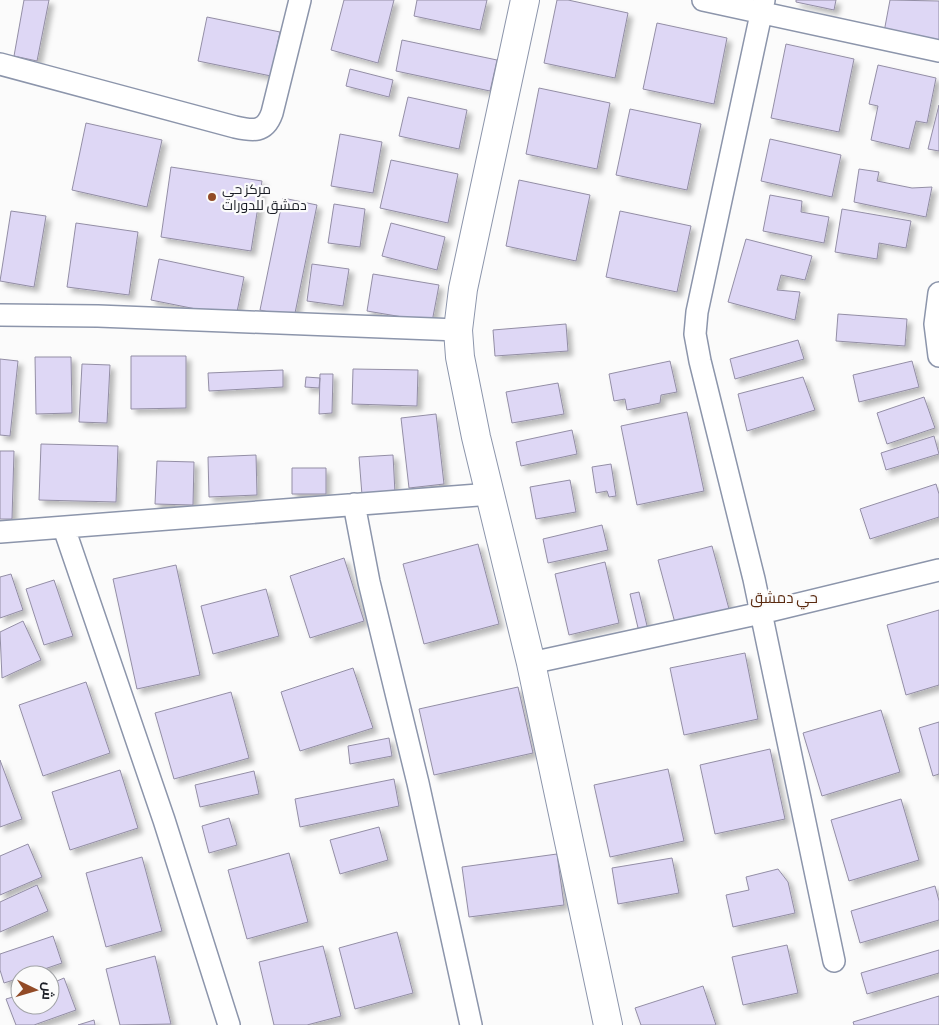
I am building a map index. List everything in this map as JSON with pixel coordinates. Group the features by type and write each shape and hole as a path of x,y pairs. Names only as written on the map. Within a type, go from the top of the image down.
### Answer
{"street":[{"path":"0,64 235,127 259,130 266,126 272,113 300,0"},
{"path":"525,0 462,289 458,330 460,357 476,437 531,663 608,1025"},
{"path":"703,0 763,7 939,51"},
{"path":"763,7 695,322 700,361 761,613 834,961"},
{"path":"939,293 935,324 939,356"},
{"path":"0,315 98,316 458,330"},
{"path":"0,532 296,507 491,494"},
{"path":"354,504 369,582 418,783 471,1025"},
{"path":"64,528 164,820 229,1025"},
{"path":"531,663 761,613 939,570"}],"building":[{"path":"24,0 49,0 37,61 14,56"},
{"path":"344,0 394,0 378,63 331,50"},
{"path":"417,0 487,0 480,30 414,16"},
{"path":"557,0 568,0 628,13 615,78 544,63"},
{"path":"796,0 836,0 834,10 796,2"},
{"path":"890,0 939,1 939,42 884,32"},
{"path":"207,17 280,32 271,76 198,61"},
{"path":"657,23 727,38 714,104 643,89"},
{"path":"402,40 497,60 490,91 396,71"},
{"path":"786,44 854,59 839,132 771,118"},
{"path":"878,65 936,78 927,123 916,121 909,149 871,140 878,106 869,104"},
{"path":"350,69 393,80 389,97 346,86"},
{"path":"539,88 610,103 597,169 526,154"},
{"path":"408,97 467,110 459,149 399,136"},
{"path":"939,105 939,151 928,149"},
{"path":"630,109 701,124 687,190 616,175"},
{"path":"86,123 162,140 147,207 72,190"},
{"path":"340,134 382,142 373,193 331,186"},
{"path":"770,139 841,155 832,197 761,181"},
{"path":"391,160 458,174 448,223 380,208"},
{"path":"171,167 262,181 251,251 161,237"},
{"path":"859,169 879,172 877,181 912,188 932,187 926,217 854,202"},
{"path":"519,180 590,195 576,261 506,246"},
{"path":"770,195 802,201 801,212 829,217 824,243 763,231"},
{"path":"283,198 317,205 294,318 260,310"},
{"path":"334,204 365,209 360,247 328,243"},
{"path":"842,209 911,221 906,248 879,243 877,259 835,252"},
{"path":"11,211 46,216 34,287 0,281"},
{"path":"620,211 691,226 677,292 606,277"},
{"path":"76,223 138,232 129,295 67,287"},
{"path":"391,223 445,237 437,270 382,256"},
{"path":"746,239 812,256 805,280 781,275 777,290 800,292 795,320 728,302"},
{"path":"159,259 244,277 236,317 151,300"},
{"path":"312,264 349,269 343,306 307,301"},
{"path":"373,274 439,285 432,322 367,311"},
{"path":"838,314 907,319 905,346 836,341"},
{"path":"566,324 568,351 495,356 493,330"},
{"path":"798,340 804,359 735,379 730,359"},
{"path":"131,356 186,356 186,408 131,409"},
{"path":"35,357 71,357 72,413 36,414"},
{"path":"0,359 18,361 10,436 0,435"},
{"path":"670,361 677,392 661,395 660,403 627,410 625,399 614,401 609,374"},
{"path":"912,361 919,387 859,402 853,375"},
{"path":"82,364 110,365 107,423 79,422"},
{"path":"353,369 418,370 417,406 352,404"},
{"path":"283,370 283,387 209,391 208,373"},
{"path":"320,374 333,374 332,413 319,414"},
{"path":"306,377 320,378 319,388 305,387"},
{"path":"803,377 815,410 747,431 738,394"},
{"path":"558,383 564,414 512,423 506,392"},
{"path":"924,397 935,428 887,444 877,413"},
{"path":"687,412 704,491 637,505 621,426"},
{"path":"436,414 444,484 409,488 401,418"},
{"path":"572,430 577,454 521,466 516,442"},
{"path":"934,436 939,454 886,470 881,453"},
{"path":"41,444 118,446 116,502 39,500"},
{"path":"0,451 14,451 12,519 0,519"},
{"path":"256,455 257,495 209,497 208,457"},
{"path":"393,455 395,493 362,495 359,457"},
{"path":"157,461 194,462 193,505 155,504"},
{"path":"611,464 616,496 609,497 607,491 596,493 592,467"},
{"path":"292,468 326,468 326,494 292,494"},
{"path":"570,480 576,512 536,519 530,487"},
{"path":"936,484 939,494 939,517 870,539 860,509"},
{"path":"602,525 608,550 548,563 543,539"},
{"path":"478,544 499,624 424,644 403,564"},
{"path":"712,546 729,609 675,623 658,560"},
{"path":"344,558 364,621 310,638 290,576"},
{"path":"605,562 619,623 569,635 555,574"},
{"path":"176,565 200,675 137,689 113,579"},
{"path":"11,574 23,610 0,618 0,577"},
{"path":"54,580 73,636 44,645 26,589"},
{"path":"266,589 279,636 213,654 201,606"},
{"path":"639,592 648,630 639,632 630,594"},
{"path":"939,610 939,685 906,695 887,625"},
{"path":"23,621 41,660 2,678 0,632"},
{"path":"745,653 758,719 684,735 670,668"},
{"path":"353,668 373,728 300,751 281,692"},
{"path":"86,682 110,753 43,776 19,705"},
{"path":"518,687 533,753 434,775 419,709"},
{"path":"231,692 249,758 174,779 155,713"},
{"path":"881,710 900,772 822,796 803,733"},
{"path":"939,722 939,774 933,776 919,728"},
{"path":"389,738 392,756 350,764 348,746"},
{"path":"770,749 785,819 715,834 700,765"},
{"path":"0,760 22,819 0,827"},
{"path":"668,769 684,841 610,857 594,785"},
{"path":"120,770 138,828 70,850 52,792"},
{"path":"254,771 259,794 200,807 195,785"},
{"path":"394,779 399,806 300,827 295,799"},
{"path":"901,799 919,860 849,881 831,820"},
{"path":"229,818 237,845 209,853 202,826"},
{"path":"379,827 388,860 340,874 330,840"},
{"path":"28,844 42,877 0,895 0,856"},
{"path":"289,853 308,922 247,939 228,870"},
{"path":"557,854 564,905 469,917 462,867"},
{"path":"142,857 162,931 106,947 86,873"},
{"path":"672,858 679,893 618,904 612,868"},
{"path":"778,869 788,882 795,913 733,927 726,895 749,890 746,877"},
{"path":"37,885 48,911 0,932 0,902"},
{"path":"935,886 939,901 939,920 860,943 851,911"},
{"path":"397,932 413,993 355,1009 339,948"},
{"path":"53,936 62,963 56,965 10,965 10,981 4,983 0,970 0,954"},
{"path":"787,945 798,993 743,1005 732,957"},
{"path":"323,946 341,1016 307,1025 274,1025 259,962"},
{"path":"939,950 939,973 867,994 861,973"},
{"path":"155,956 171,1024 120,1025 106,969"},
{"path":"64,978 76,1010 34,1025 16,1025 12,1015 60,1015 60,980"},
{"path":"703,986 716,1025 641,1025 635,1008"},
{"path":"939,996 939,1025 854,1025 853,1022"},
{"path":"10,998 10,1009 6,999"},
{"path":"94,1020 95,1025 78,1025"}],"place":[{"name":"مركز حي دمشق للدورات","path":"212,197"}],"district":[{"name":"حي دمشق","path":"784,598"}]}
